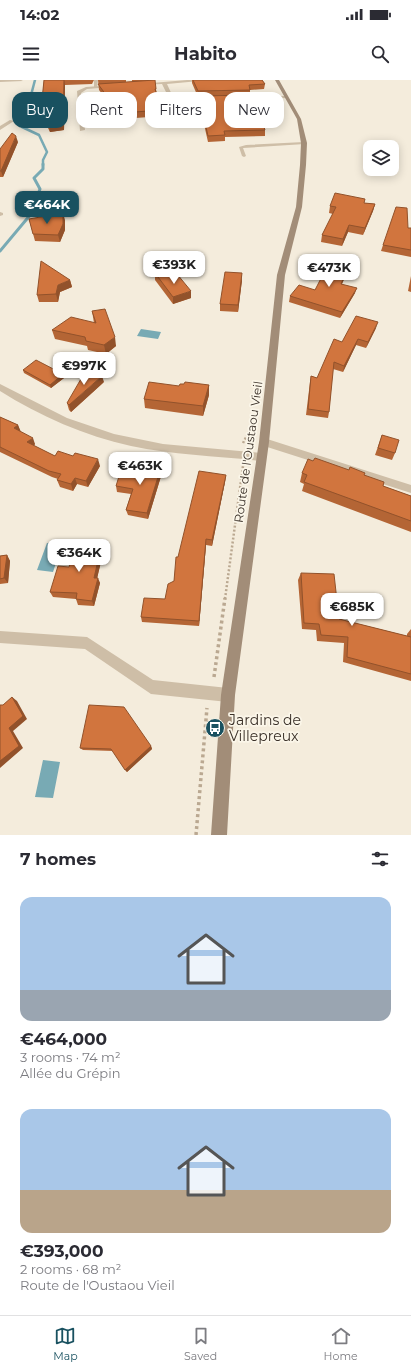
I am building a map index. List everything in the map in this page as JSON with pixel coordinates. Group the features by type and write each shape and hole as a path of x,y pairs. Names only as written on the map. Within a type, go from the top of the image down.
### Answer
{"street":[{"path":"136,84 208,80"},
{"name":"Route de l'Oustaou Vieil","path":"219,835 228,695 264,442 281,275 299,207 304,143 299,119 277,80"},
{"path":"164,83 167,92"},
{"path":"82,130 79,92 86,88 117,85"},
{"path":"0,128 12,121"},
{"path":"0,388 15,397 74,424 131,442 198,452 261,458"},
{"path":"264,442 411,489"},
{"path":"0,637 87,642 151,687 228,695"}],"lane":[{"path":"96,80 96,87"},
{"path":"0,82 21,81"},
{"path":"244,156 241,147 304,143"}],"path":[{"path":"196,835 208,709 204,704"}],"water":[{"path":"141,329 161,332 158,339 137,336"},
{"path":"47,543 62,545 53,572 37,570"},
{"path":"43,760 60,762 53,798 35,797"}],"building":[{"path":"44,80 64,80 64,92 43,92"},
{"path":"155,80 156,92 145,92 145,111 137,112 137,92 104,92 98,84"},
{"path":"193,80 262,80 265,84 249,85 250,90 198,91"},
{"path":"216,96 224,96 224,128 264,128 265,130 224,131 225,135 208,136 206,128 216,128"},
{"path":"12,133 16,136 0,171 0,149"},
{"path":"335,193 365,199 364,203 375,204 365,228 349,225 343,239 322,235 336,207 330,206"},
{"path":"396,207 407,208 408,228 411,228 411,250 383,245"},
{"path":"63,213 63,224 58,235 33,234 29,219"},
{"path":"332,257 351,261 341,284 357,288 342,312 290,296 299,285 315,290"},
{"path":"41,261 70,280 58,285 56,294 37,295"},
{"path":"225,272 242,273 238,305 220,304"},
{"path":"155,273 173,277 177,274 191,291 173,297"},
{"path":"105,309 115,337 104,345 86,341 85,337 52,330 71,317 96,323 92,311"},
{"path":"356,316 378,322 368,342 358,339 344,366 334,362 329,412 308,409 311,376 317,378 334,339 342,342"},
{"path":"36,360 63,374 50,385 23,370"},
{"path":"85,372 102,376 69,405 67,403"},
{"path":"149,382 179,386 185,382 209,385 203,406 144,399"},
{"path":"0,417 18,425 14,428 33,438 27,442 55,456 58,451 73,456 75,453 98,459 86,481 75,478 71,484 57,480 61,474 49,471 0,447"},
{"path":"382,435 399,440 395,453 378,448"},
{"path":"315,458 349,470 350,467 365,473 364,475 384,482 383,486 411,496 411,521 304,482 307,475 302,473 308,459 313,461"},
{"path":"141,464 161,467 147,513 126,510 133,489 116,486 121,470 138,472"},
{"path":"199,471 226,475 212,540 206,539 199,621 141,617 144,598 165,599 168,584 174,581 176,557 178,557"},
{"path":"79,542 102,543 94,578 98,578 92,601 76,599 77,593 50,592 58,566 69,567 73,552 76,552"},
{"path":"7,555 4,578 0,579 0,556"},
{"path":"301,573 334,574 339,619 411,637 411,674 347,657 348,637 321,635 319,624 304,623"},
{"path":"12,697 23,716 9,728 19,746 0,761 0,705 3,705"},
{"path":"89,705 124,707 151,746 125,770 111,749 80,748"}],"waterway":[{"path":"0,251 31,214 40,189 34,178 43,169 43,160 47,152 39,135 22,127 20,118 30,99 35,80"}],"place":[{"name":"Jardins de Villepreux","path":"215,728"}]}
